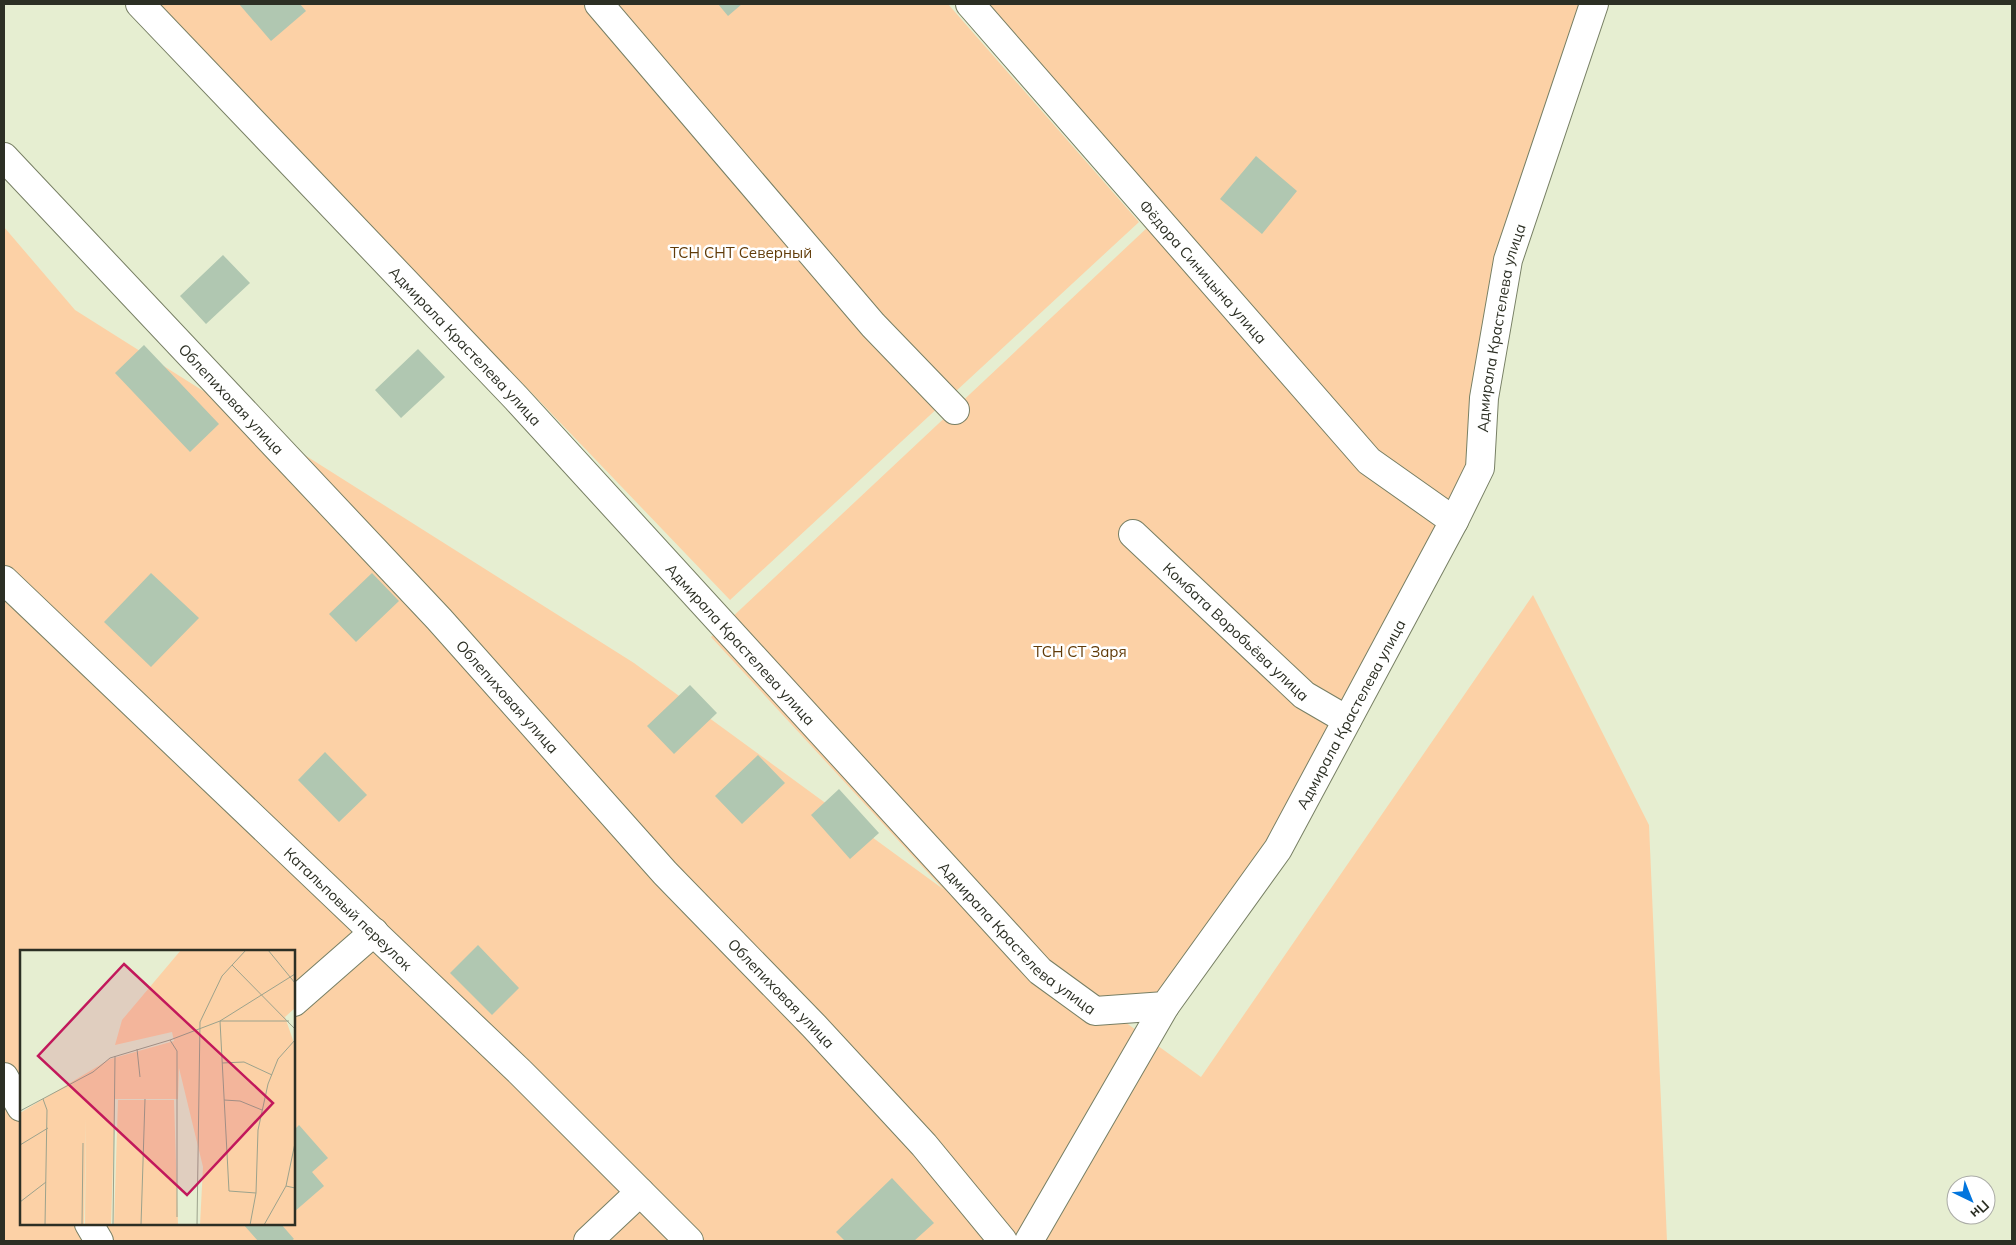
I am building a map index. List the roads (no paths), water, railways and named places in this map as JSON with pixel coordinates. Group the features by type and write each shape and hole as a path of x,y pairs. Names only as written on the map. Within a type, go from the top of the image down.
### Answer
{"street":[{"name":"Адмирала Крастелева улица","path":"140,4 516,398 1040,971 1095,1011 1165,1006 1278,849 1454,521 1480,468 1484,398 1508,260 1594,4"},
{"path":"599,4 873,325 955,410"},
{"name":"Фёдора Синицына улица","path":"970,4 1369,461 1454,521"},
{"name":"Облепиховая улица","path":"4,157 439,619 665,873 814,1026 924,1145 1003,1241"},
{"name":"Комбата Воробьёва улица","path":"1133,534 1304,695 1347,720"},
{"name":"Катальповый переулок","path":"4,580 520,1072 689,1241"},
{"path":"295,1001 374,932"},
{"path":"1029,1241 1165,1006"},
{"path":"4,1077 20,1105"},
{"path":"588,1241 640,1192"},
{"path":"90,1225 99,1241"}],"park label":[{"name":"ТСН СНТ Северный","path":"741,252"},
{"name":"ТСН СТ Заря","path":"1080,651"}]}
